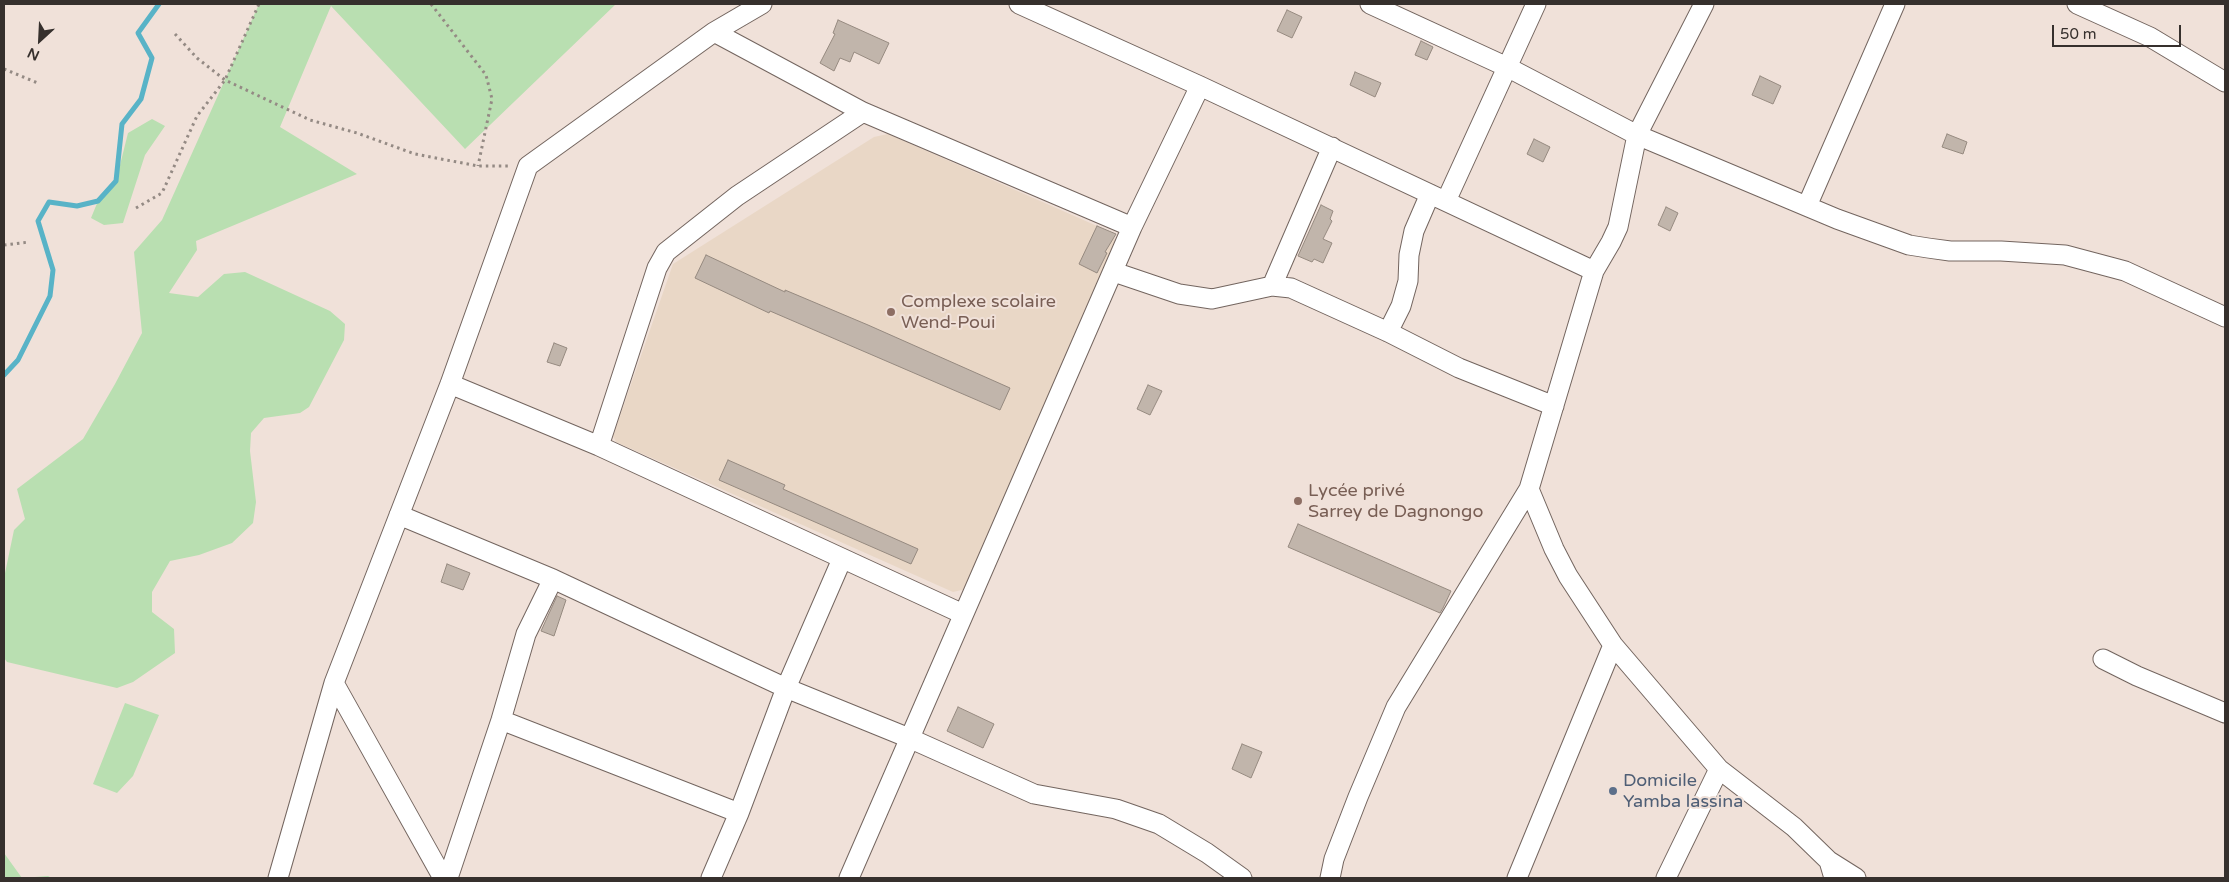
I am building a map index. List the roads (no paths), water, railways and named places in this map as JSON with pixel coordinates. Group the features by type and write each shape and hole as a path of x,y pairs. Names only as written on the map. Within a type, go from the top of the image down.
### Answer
{"street":[{"path":"278,878 334,684 450,384 528,166 714,32 762,4"},
{"path":"1019,4 1044,8 1200,86 1594,271"},
{"path":"1370,4 1507,68 1637,135 1807,206 1909,244 1950,251 2001,251 2065,255 2125,271 2225,317"},
{"path":"1388,332 1401,306 1408,281 1409,255 1414,231 1438,197 1507,68 1536,4"},
{"path":"1330,878 1334,859 1396,707 1529,488 1594,271 1612,242 1618,227 1637,135 1704,4"},
{"path":"1807,206 1895,4"},
{"path":"2077,4 2150,37 2225,82"},
{"path":"714,32 863,112 1132,228"},
{"path":"849,878 1132,228 1200,86"},
{"path":"598,446 657,268 666,252 737,196 863,112"},
{"path":"1272,286 1332,147"},
{"path":"1114,272 1179,294 1212,299 1247,293 1272,286 1291,288 1388,332 1459,368 1554,406"},
{"path":"450,384 598,446 963,614"},
{"path":"1529,488 1554,550 1568,576 1613,645 1719,769 1794,827 1831,870 1856,878"},
{"path":"399,515 553,579 786,688 909,738 1034,794 1116,809 1158,824 1207,853 1242,878"},
{"path":"711,878 739,813 786,688 842,559"},
{"path":"448,878 501,720 526,634 553,579"},
{"path":"1517,878 1613,645"},
{"path":"2103,659 2137,676 2225,713"},
{"path":"334,684 443,878"},
{"path":"501,720 739,813"},
{"path":"1666,878 1719,769"}],"waterway":[{"path":"4,375 18,360 50,296 53,270 38,221 49,202 77,206 98,201 116,181 122,124 141,99 152,58 138,33 159,4"}],"place":[{"name":"Complexe scolaire Wend-Poui","path":"891,312"},
{"name":"Lycée privé Sarrey de Dagnongo","path":"1298,501"},
{"name":"Domicile Yamba lassina","path":"1613,791"}]}
